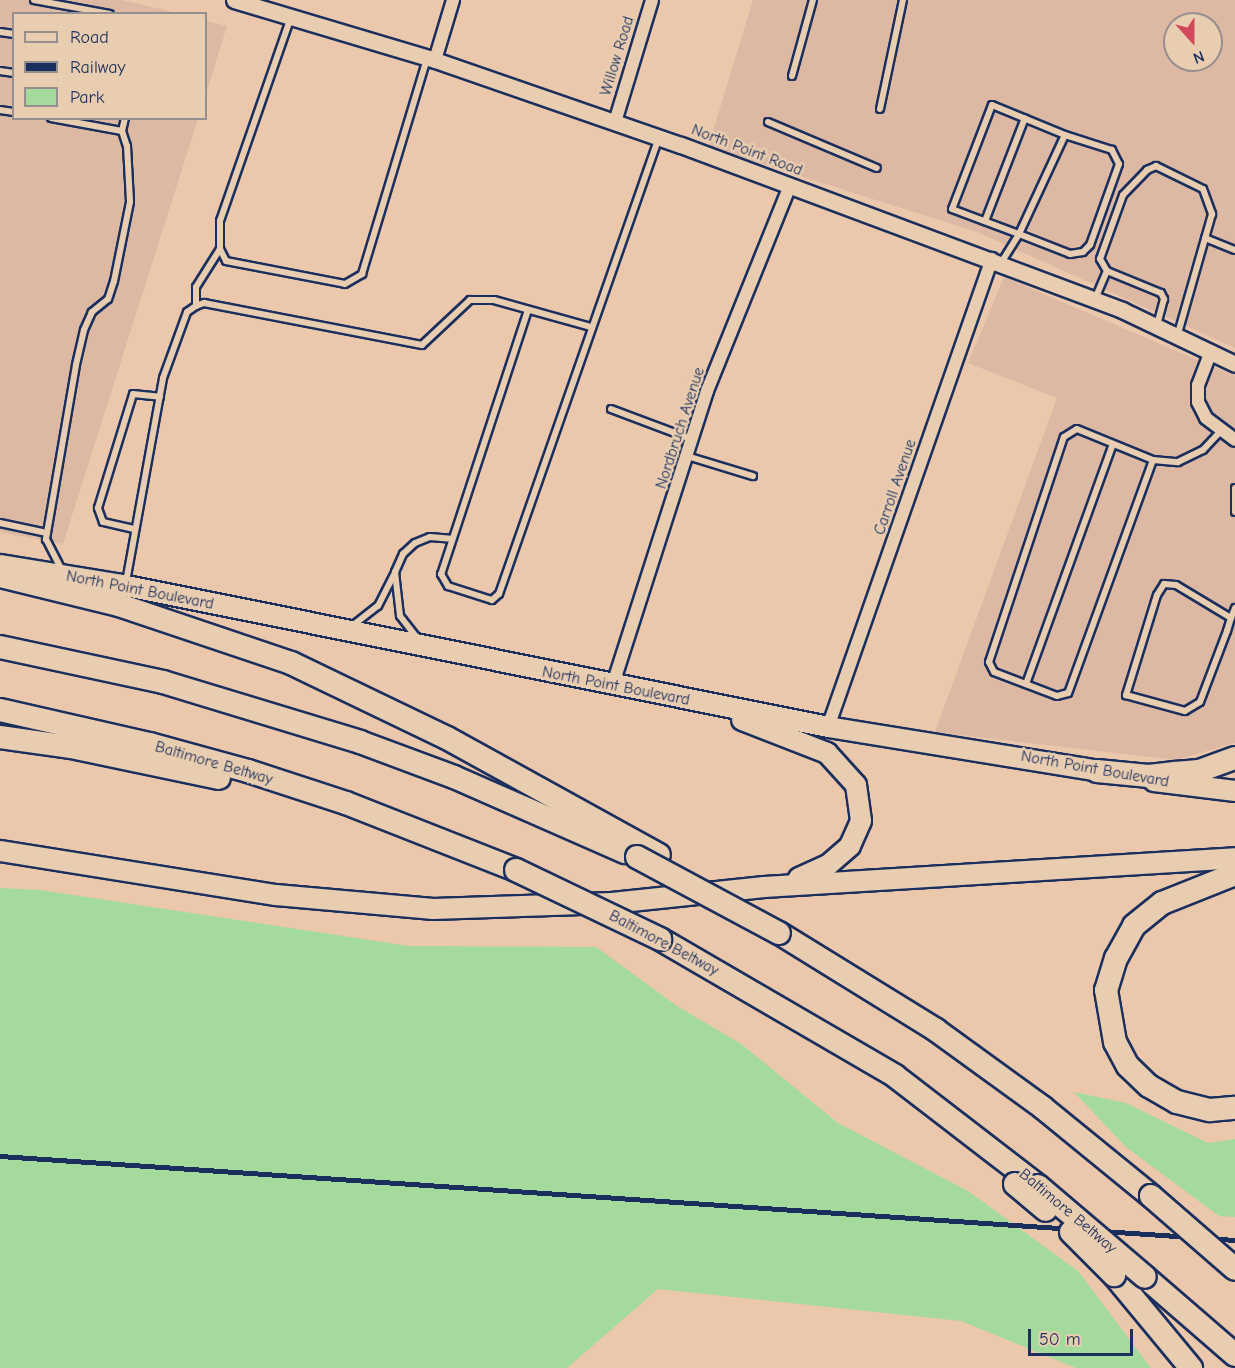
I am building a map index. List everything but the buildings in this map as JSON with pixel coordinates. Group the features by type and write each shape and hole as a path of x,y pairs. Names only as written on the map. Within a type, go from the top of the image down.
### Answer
{"highway":[{"path":"0,576 119,605 291,663 447,738 779,933 936,1030 1042,1107 1151,1196 1235,1269"},
{"path":"0,646 163,682 360,742 648,856"},
{"name":"Baltimore Beltway","path":"0,710 150,744 248,771 346,803 516,870 660,939 807,1022 895,1076 1038,1186 1235,1355"},
{"path":"0,737 132,759 245,784 516,870"},
{"path":"1097,771 1149,776 1199,771 1235,758"},
{"path":"1235,874 1162,903 1134,926 1116,958 1106,990 1115,1042 1128,1066 1149,1086 1177,1102 1210,1110 1235,1108"},
{"path":"807,1022 1015,1184 1114,1275 1191,1368"}],"main road":[{"name":"North Point Boulevard","path":"0,565 126,586 425,648 828,727 1235,791"},
{"path":"680,699 827,753 856,785 861,821 850,846 811,875 764,886"},
{"path":"0,851 276,895 433,909 612,903 764,886 1235,858"}],"street":[{"name":"North Point Road","path":"234,0 256,2 291,16 431,59 659,137 997,261 1095,300 1235,364"},
{"path":"431,59 453,0"},
{"name":"Willow Road","path":"615,122 652,0"},
{"name":"Nordbruch Avenue","path":"613,684 707,391 790,186"},
{"name":"Carroll Avenue","path":"828,727 997,261"},
{"path":"1210,354 1198,385 1198,402 1203,414 1221,431 1235,440"}],"lane":[{"path":"34,0 99,12"},
{"path":"792,76 813,0"},
{"path":"880,109 903,0"},
{"path":"291,16 220,221 220,249 226,261 345,284 362,274 431,59"},
{"path":"992,105 1065,135 1112,150 1119,164 1090,245 1083,252 1070,254 952,209 992,105"},
{"path":"985,221 1025,118"},
{"path":"62,120 122,131"},
{"path":"66,575 53,559 47,533 84,330 92,312 108,299 125,234 130,202 127,146 122,131 125,120"},
{"path":"768,122 877,168"},
{"path":"997,261 1019,234 1065,135"},
{"path":"528,310 442,563 443,581 492,600 499,594 659,137"},
{"path":"1156,327 1164,299 1161,293 1107,271 1100,259 1123,195 1147,170 1156,166 1203,189 1212,214 1177,337"},
{"path":"1205,238 1235,250"},
{"path":"1090,245 1102,250"},
{"path":"196,306 196,287 220,249"},
{"path":"1095,300 1107,271"},
{"path":"126,586 134,529 160,397 188,312 196,306 204,303 422,345 470,300 494,300 591,327"},
{"path":"134,529 103,522 98,508 133,394 160,397"},
{"path":"611,409 692,440"},
{"path":"1153,460 1068,693 1057,696 994,672 989,662 1064,437 1077,429 1153,460 1178,462 1203,450 1221,431"},
{"path":"1026,684 1113,444"},
{"path":"687,456 753,477"},
{"path":"1235,488 1235,512"},
{"path":"0,523 47,533"},
{"path":"345,631 378,606 403,554 415,543 430,537 451,539"},
{"path":"395,572 400,616 425,648"},
{"path":"1232,618 1176,585 1164,584 1156,595 1126,695 1185,711 1200,702 1232,618 1235,608"}],"shaded area":[{"path":"0,0 122,0 173,12 12,12 12,120 198,120 63,544 0,532"},
{"path":"753,0 1235,0 1235,348 977,232 708,147"},
{"path":"207,21 227,26 207,91"},
{"path":"1004,277 1235,376 1235,743 1176,760 935,732 1057,398 968,363"}],"green space":[{"path":"0,888 40,890 409,946 596,947 677,1006 741,1044 838,1123 968,1191 1078,1271 1151,1368 1076,1368 961,1321 658,1289 567,1368 0,1368"},
{"path":"1074,1092 1126,1103 1208,1143 1235,1139 1235,1217 1219,1216 1126,1147"}],"railway":[{"path":"0,1156 1235,1240"}]}
